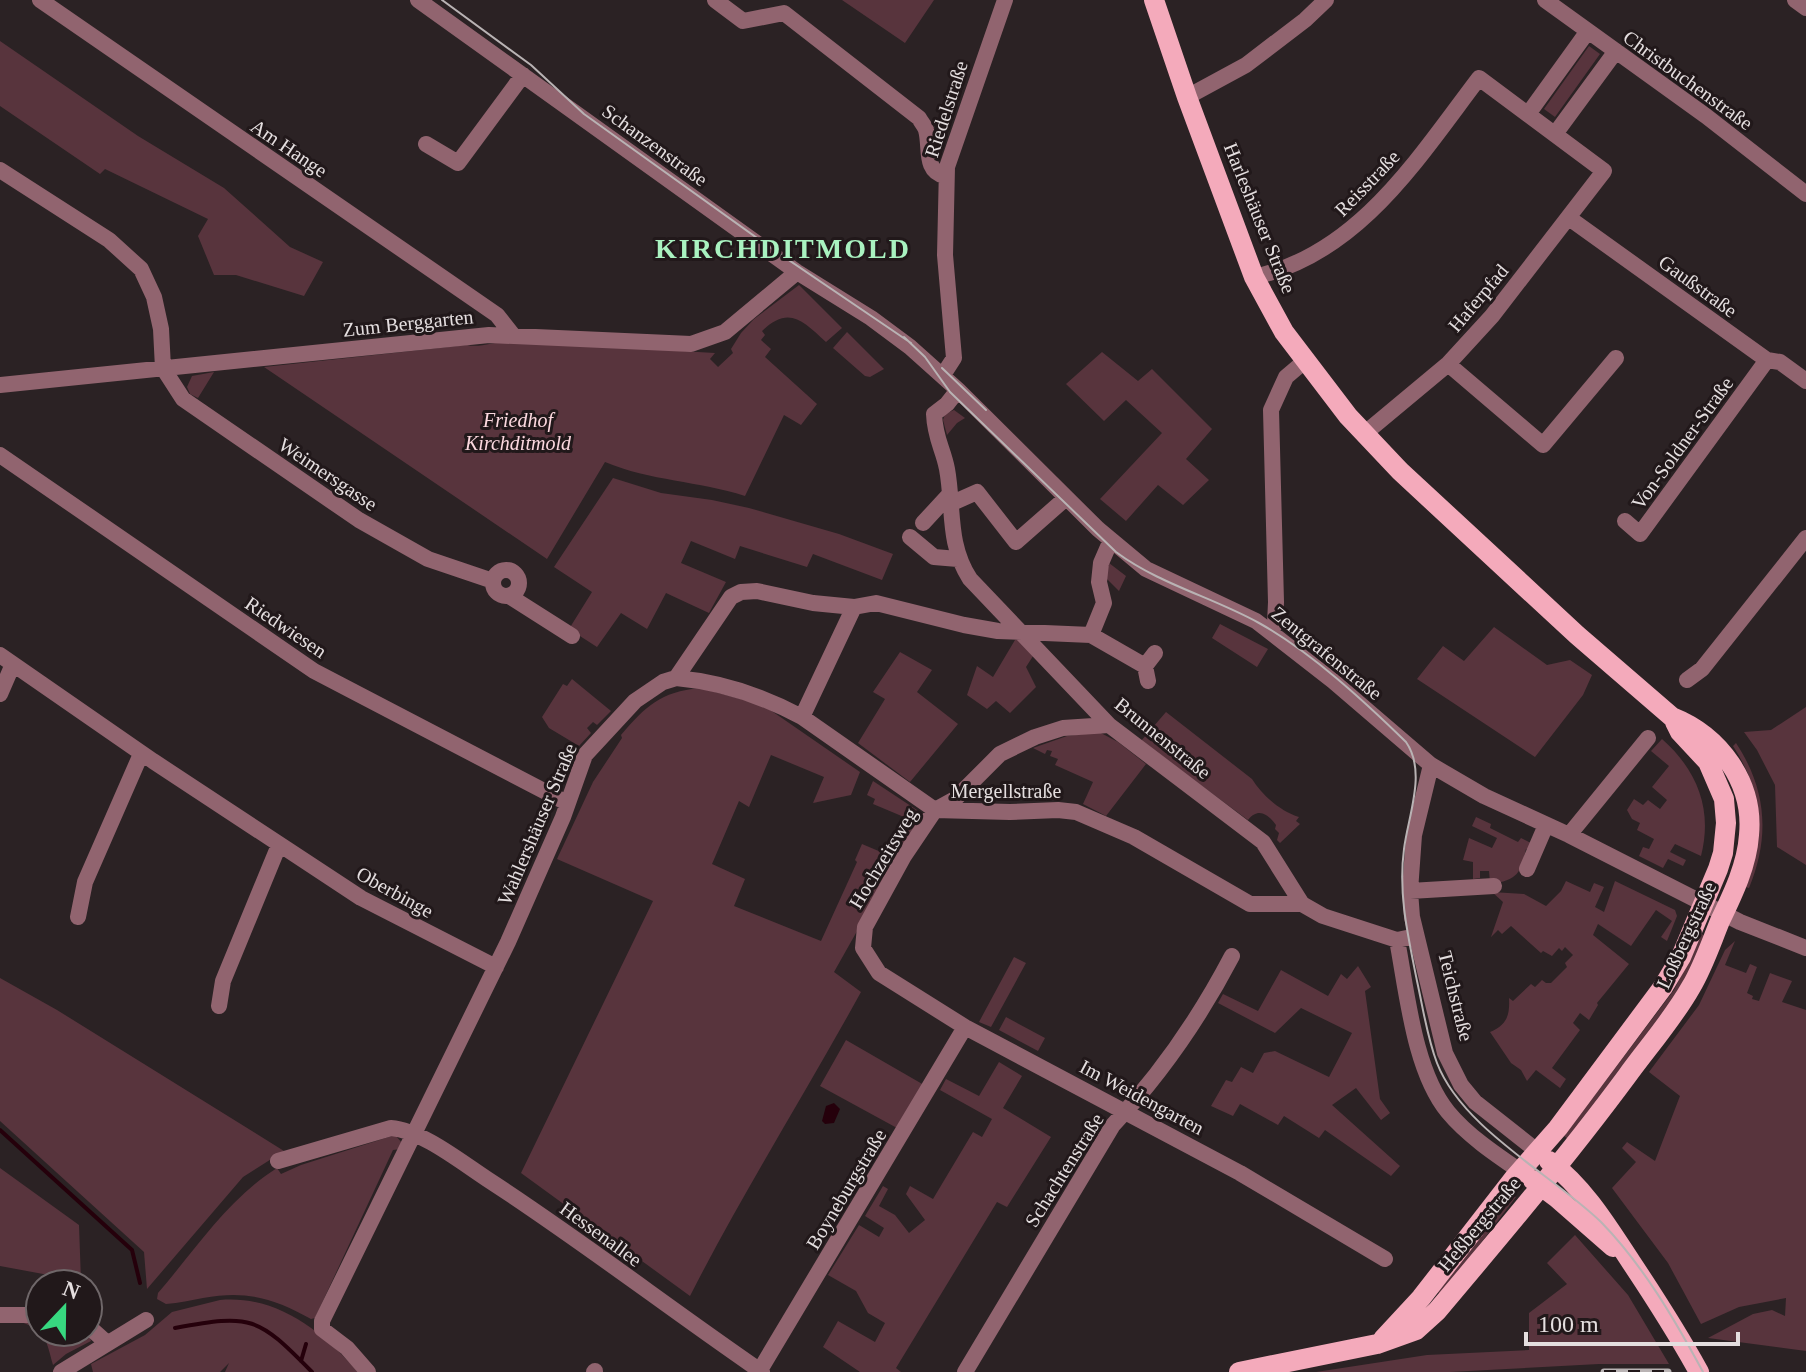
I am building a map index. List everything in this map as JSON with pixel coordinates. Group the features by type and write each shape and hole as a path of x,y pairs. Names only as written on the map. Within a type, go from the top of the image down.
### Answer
{"main road":[{"name":"Harleshäuser Straße","path":"1154,0 1254,277 1284,332 1306,360"},
{"name":"Loßbergstraße","path":"1306,360 1364,434 1438,509 1672,717 1708,738 1723,752 1743,789 1750,824 1739,877 1691,987 1558,1168"},
{"name":"Loßbergstraße","path":"1520,1171 1558,1128 1663,987 1681,957 1723,853 1726,823 1724,799 1708,762 1680,732 1672,717"},
{"name":"Teichstraße","path":"1537,1151 1594,1205 1667,1314 1696,1368"},
{"name":"Heßbergstraße","path":"1239,1372 1377,1344 1429,1305 1558,1168"},
{"name":"Teichstraße","path":"1520,1171 1631,1263"},
{"name":"Heßbergstraße","path":"1429,1305 1520,1171"}],"street":[{"name":"Am Hange","path":"40,0 497,315 512,334"},
{"name":"Schanzenstraße","path":"418,0 797,272 871,318"},
{"path":"715,0 743,21 784,13 919,118 926,131 932,168 938,175 945,176"},
{"name":"Riedelstraße","path":"943,375 954,358 945,255 945,176 1005,0"},
{"path":"1187,97 1246,65 1326,0"},
{"name":"Christbuchenstraße","path":"1545,0 1706,116 1806,194"},
{"path":"1588,31 1528,114 1555,134 1616,51"},
{"path":"426,144 458,163 523,75"},
{"name":"Reisstraße","path":"1254,277 1283,271 1342,237 1385,198 1479,78 1528,114"},
{"name":"Haferpfad","path":"1364,434 1448,364 1492,316 1604,171 1555,134"},
{"path":"0,170 109,240 141,269 154,297 161,329 163,368"},
{"name":"Gaußstraße","path":"1569,218 1767,360 1780,362 1806,381"},
{"name":"Zum Berggarten","path":"0,385 512,334 691,344 725,332 797,272"},
{"name":"Zentgrafenstraße","path":"871,318 943,375 1066,498 1146,569 1256,621 1333,681 1431,765 1484,796 1569,835 1703,904 1806,948"},
{"path":"1448,364 1543,445 1616,358"},
{"path":"1271,632 1275,624 1276,602 1271,410 1286,377 1306,360"},
{"name":"Von-Soldner-Straße","path":"1625,521 1640,534 1767,360"},
{"name":"Weimersgasse","path":"163,368 183,399 359,520 428,559 493,581 501,571 515,573 520,585 516,593 509,596 572,636"},
{"name":"Brunnenstraße","path":"958,390 934,414 935,434 947,468 958,559 1018,631 1029,638 1109,725 1263,842 1302,904"},
{"name":"Riedwiesen","path":"0,455 314,671 567,803"},
{"path":"923,523 949,500 977,492 1016,542 1066,498"},
{"path":"910,537 934,557 958,559"},
{"path":"1687,680 1702,669 1806,538"},
{"path":"1111,540 1101,563 1099,582 1104,603 1091,635 1149,667"},
{"name":"Wahlershäuser Straße","path":"368,1372 347,1348 322,1329 322,1321 496,967 547,856 585,755 597,739 646,692 676,678 731,597 741,592 757,591 813,603 854,607 876,603 998,631 1091,635"},
{"path":"802,717 854,607"},
{"name":"Oberbinge","path":"0,694 7,660 141,754 385,912 496,967"},
{"name":"Mergellstraße","path":"676,678 729,685 763,697 802,717 935,810 1076,812 1134,837 1250,904 1302,904"},
{"name":"Hochzeitsweg","path":"879,973 863,948 865,927 904,856 935,810 955,799 1000,754 1063,728 1109,725"},
{"path":"1569,835 1648,738"},
{"path":"78,917 85,882 141,754"},
{"name":"Teichstraße","path":"1431,765 1414,835 1409,870 1410,891 1416,936 1445,1053 1461,1085 1491,1117 1537,1151"},
{"path":"1527,869 1546,825"},
{"path":"219,1006 223,981 279,845"},
{"path":"1410,891 1494,886"},
{"path":"1302,904 1323,916 1397,940 1416,936"},
{"name":"Teichstraße","path":"1397,940 1423,1068 1432,1088 1447,1112 1468,1132 1520,1171"},
{"name":"Schachtenstraße","path":"965,1372 1113,1125 1139,1098 1202,1013 1232,956"},
{"name":"Im Weidengarten","path":"879,973 965,1027 1240,1173 1385,1259"},
{"name":"Boyneburgstraße","path":"761,1371 965,1027"},
{"path":"278,1161 391,1128 413,1134"},
{"name":"Hessenallee","path":"413,1134 534,1210 761,1371"},
{"path":"0,1315 24,1315"},
{"path":"61,1372 146,1320"},
{"path":"104,1340 107,1343"}],"green space":[{"path":"842,0 934,0 905,43"},
{"path":"0,41 138,136 224,188 290,247 323,262 304,296 236,275 214,275 198,236 208,219 105,169 100,174 0,106"},
{"path":"1589,46 1600,54 1555,117 1544,109"},
{"name":"Friedhof Kirchditmold","path":"799,285 842,328 826,342 796,319 780,319 762,331 765,335 761,340 771,349 765,357 817,404 801,425 784,415 745,496 639,473 605,462 547,559 264,367 507,341 715,353 710,359 718,367 733,353 731,349 754,319"},
{"path":"847,332 884,369 870,377 865,376 833,348"},
{"path":"1102,352 1138,381 1152,369 1212,429 1186,459 1209,480 1183,505 1158,485 1126,521 1100,499 1162,433 1126,400 1104,421 1066,384"},
{"path":"214,372 198,398 190,394 187,387 192,376"},
{"path":"954,410 965,418 947,435 943,420 945,414"},
{"path":"613,478 661,493 749,508 839,534 893,554 882,580 813,554 807,567 740,546 735,559 691,541 681,563 726,582 709,613 666,593 647,629 621,613 597,647 569,629 592,592 554,567"},
{"path":"1109,563 1126,576 1119,591 1105,577"},
{"path":"1220,624 1268,649 1257,667 1212,638"},
{"path":"1494,627 1547,665 1570,660 1592,675 1583,695 1535,757 1417,679 1443,646 1464,661"},
{"path":"1021,639 1035,653 1026,667 1036,687 1010,713 996,701 987,709 967,695 977,666 993,677 1015,640"},
{"path":"900,652 932,670 917,692 958,724 910,782 858,743 885,699 873,692"},
{"path":"572,679 611,711 597,725 593,722 587,728 591,733 579,746 549,728 542,717 563,684 567,686"},
{"path":"700,688 763,705 860,772 851,795 813,803 824,777 771,755 749,807 739,801 712,864 745,879 734,906 821,941 857,862 855,860 862,844 888,855 904,817 873,804 875,799 867,795 873,781 923,814 834,972 861,992 690,1296 521,1173 653,901 557,859 593,782 621,735 655,702 674,693"},
{"path":"1806,707 1806,865 1777,847 1775,785 1744,732 1771,730"},
{"path":"1166,712 1252,779 1272,802 1299,817 1296,821 1300,824 1280,843 1276,825 1266,815 1255,814 1248,820 1141,741"},
{"path":"1099,732 1118,742 1146,764 1106,816 1083,804 1093,782 1055,765 1058,759 1050,756 1052,751 1047,750 1045,754 1033,748 1067,736"},
{"path":"1662,739 1693,777 1705,822 1701,856 1675,844 1670,852 1686,860 1683,866 1668,859 1663,868 1639,856 1643,847 1649,849 1654,839 1637,830 1640,823 1632,819 1627,810 1634,799 1643,805 1648,800 1660,809 1667,800 1652,787 1669,766 1651,751"},
{"path":"1736,743 1754,778 1762,814 1760,850 1749,888 1745,887 1756,850 1758,815 1750,780 1733,746"},
{"path":"1476,817 1518,842 1521,838 1531,843 1520,869 1512,878 1490,883 1489,871 1480,871 1480,878 1473,879 1473,862 1463,860 1469,838 1492,848 1497,838 1472,826"},
{"path":"1566,881 1590,892 1594,883 1604,887 1595,907 1604,912 1615,881 1675,910 1677,916 1667,941 1661,937 1672,921 1656,910 1631,946 1598,924 1593,935 1629,964 1597,1003 1589,1020 1580,1013 1573,1023 1580,1030 1552,1068 1566,1079 1560,1088 1536,1070 1527,1081 1490,1032 1506,1019 1509,998 1513,1001 1531,984 1535,987 1542,980 1551,983 1567,967 1565,963 1573,955 1565,947 1562,951 1559,948 1552,956 1543,951 1541,953 1511,926 1502,934 1498,930 1491,937 1503,902 1492,892 1524,894 1546,906"},
{"path":"1699,933 1706,936 1687,981 1569,1140 1564,1136 1674,990"},
{"path":"1735,941 1725,965 1746,973 1750,964 1757,967 1747,993 1753,996 1752,999 1759,1001 1770,973 1792,981 1782,1002 1806,1010 1806,1351 1708,1338 1753,1314 1772,1310 1785,1316 1786,1298 1739,1307 1701,1324 1668,1263 1612,1188 1636,1162 1622,1148 1627,1142 1655,1161 1680,1096 1649,1072 1699,1005 1725,950"},
{"path":"1014,957 1026,963 991,1027 979,1022"},
{"path":"1358,966 1371,987 1365,991 1380,1099 1390,1113 1381,1120 1356,1088 1332,1105 1400,1166 1391,1176 1325,1130 1319,1138 1284,1116 1278,1125 1240,1104 1233,1116 1211,1106 1226,1080 1232,1082 1241,1067 1253,1073 1264,1053 1275,1051 1329,1077 1352,1033 1301,1008 1275,1033 1218,1003 1223,994 1258,1011 1281,970 1328,996 1341,974 1347,979"},
{"path":"0,978 284,1151 243,1177 147,1289 144,1252 0,1121"},
{"path":"1006,1017 1045,1038 1038,1051 999,1030"},
{"path":"846,1040 924,1085 897,1128 820,1086"},
{"path":"999,1062 1022,1076 1003,1108 1051,1137 1007,1207 997,1202 896,1368 901,1372 860,1372 823,1347 838,1321 875,1342 885,1323 868,1313 856,1291 828,1275 859,1225 879,1237 884,1228 865,1216 883,1186 888,1189 879,1206 895,1215 909,1233 925,1220 906,1194 910,1186 933,1199 973,1132 982,1137 992,1119 940,1090 946,1079 979,1096"},
{"path":"395,1135 403,1144 400,1149 393,1150 315,1318 311,1319 272,1301 246,1296 218,1296 166,1304 157,1299 158,1293 228,1209 277,1168 281,1174"},
{"path":"0,1168 79,1225 81,1268 24,1268 24,1270 0,1266"},
{"path":"1512,1194 1516,1197 1441,1295 1437,1291"},
{"path":"1575,1235 1628,1295 1669,1364 1599,1364 1450,1372 1316,1372 1427,1355 1529,1350 1529,1313 1567,1284 1547,1263"},
{"path":"220,1300 261,1303 297,1319 329,1343 358,1372 225,1372 229,1363 220,1372 93,1372 91,1364 145,1335 172,1312"},
{"path":"48,1348 78,1348 66,1354 53,1365"}],"shaded area":[{"path":"834,1103 840,1109 834,1123 825,1124 822,1121 826,1106"}],"waterway":[{"path":"0,1130 132,1250 140,1283"},
{"path":"175,1328 221,1321 252,1324 278,1340 312,1372"},
{"path":"301,1361 306,1344"}],"tram line":[{"path":"442,0 531,65 584,114 771,248 911,343"},
{"path":"904,337 925,357 950,392 1116,552 1150,573 1241,614 1279,635 1336,678 1406,742 1412,754 1416,780 1402,866 1403,899 1423,1012 1437,1063 1449,1087 1466,1109 1510,1149 1581,1204 1631,1256 1703,1372"},
{"path":"942,368 986,410"}],"railway":[{"path":"1604,1372 1668,1372"}],"district":[{"name":"KIRCHDITMOLD","path":"783,248"}]}
